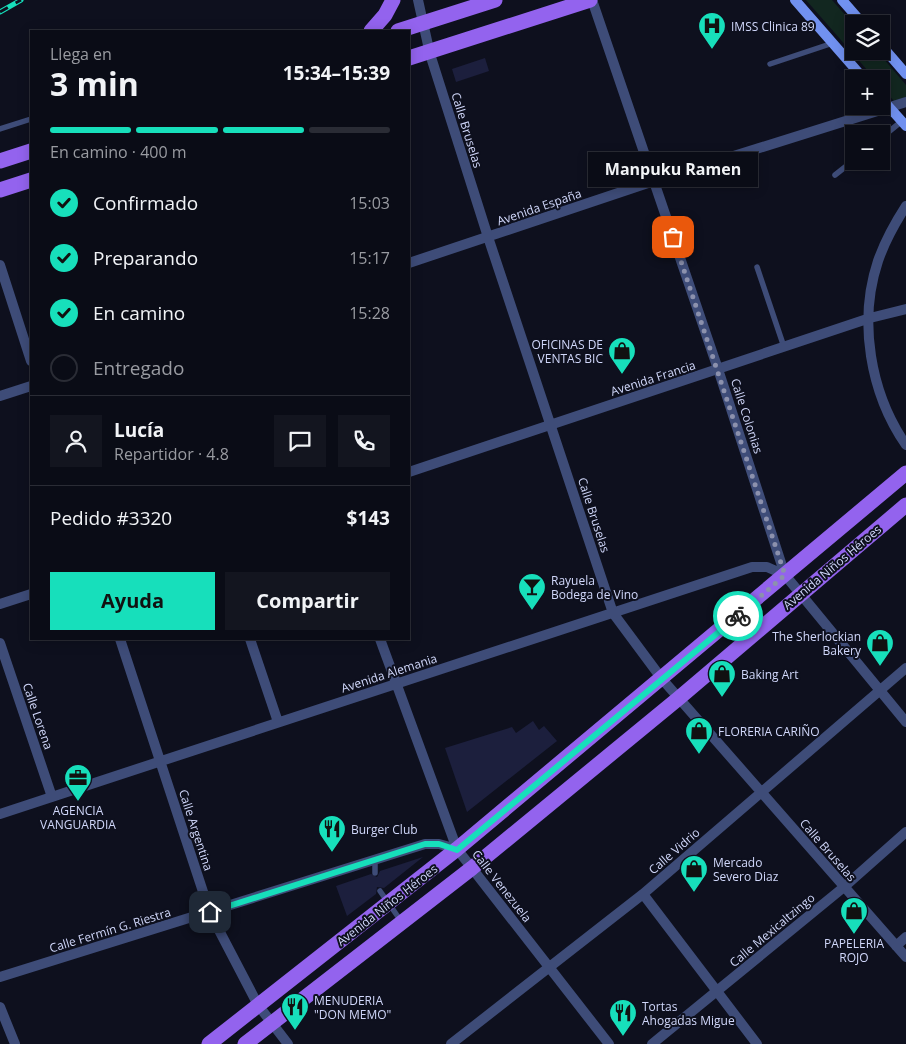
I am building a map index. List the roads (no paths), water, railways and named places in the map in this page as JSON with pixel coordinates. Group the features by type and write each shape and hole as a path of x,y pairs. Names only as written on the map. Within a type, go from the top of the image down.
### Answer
{"main road":[{"path":"372,30 385,15 393,0"},
{"path":"410,58 591,0"},
{"path":"401,30 488,1"},
{"path":"0,162 30,151"},
{"path":"0,190 30,180"},
{"name":"Avenida Niños Héroes","path":"209,1044 258,1005 384,897 457,850 906,473"},
{"name":"Avenida Niños Héroes","path":"245,1044 472,868 679,698 906,505"}],"street":[{"name":"Calle Bruselas","path":"418,0 429,51 488,237 552,424 613,613 662,679 906,957"},
{"name":"Calle Colonias","path":"591,0 718,369 785,575 906,722"},
{"path":"795,0 856,70"},
{"path":"842,0 855,15"},
{"path":"890,55 906,74"},
{"name":"Avenida España","path":"890,107 906,102"},
{"path":"890,108 904,124"},
{"name":"Avenida España","path":"410,264 654,181 864,115"},
{"path":"906,206 890,232 878,261 872,288 870,318 872,364 879,396 906,445"},
{"path":"0,265 30,359"},
{"name":"Avenida Francia","path":"410,472 870,318 906,309"},
{"path":"0,396 30,386"},
{"name":"Avenida Alemania","path":"0,814 752,567 767,566 785,575"},
{"path":"0,604 30,594"},
{"name":"Calle Argentina","path":"120,640 210,912 258,1005 288,1044"},
{"path":"250,640 278,722"},
{"name":"Calle Venezuela","path":"380,640 457,850 609,1044"},
{"name":"Calle Lorena","path":"0,643 52,797"},
{"name":"Calle Vidrio","path":"451,1044 643,894 906,668"},
{"name":"Calle Mexicaltzingo","path":"652,1044 844,887 906,832"},
{"name":"Calle Fermín G. Riestra","path":"0,977 425,844 439,844 457,850"},
{"path":"643,894 757,1044"},
{"path":"896,946 906,937"},
{"path":"0,1007 15,1044"}],"lane":[{"path":"770,64 833,43"},
{"path":"0,129 30,120"},
{"path":"890,133 904,124"},
{"path":"835,175 845,167"},
{"path":"757,267 784,347"},
{"path":"375,873 376,860"},
{"path":"384,897 402,922"}],"railway":[{"path":"0,12 21,0"}],"place":[{"name":"IMSS Clinica 89","path":"712,50"},
{"name":"Manpuku Ramen","path":"673,237"},
{"name":"OFICINAS DE VENTAS BIC","path":"622,375"},
{"name":"Rayuela Bodega de Vino","path":"532,611"},
{"name":"The Sherlockian Bakery","path":"880,667"},
{"name":"Baking Art","path":"722,698"},
{"name":"FLORERIA CARIÑO","path":"699,755"},
{"name":"AGENCIA VANGUARDIA","path":"78,802"},
{"name":"Burger Club","path":"332,853"},
{"name":"Mercado Severo Diaz","path":"694,893"},
{"name":"PAPELERIA ROJO","path":"854,935"},
{"name":"MENUDERIA \"DON MEMO\"","path":"295,1031"},
{"name":"Tortas Ahogadas Migue","path":"623,1037"}]}
